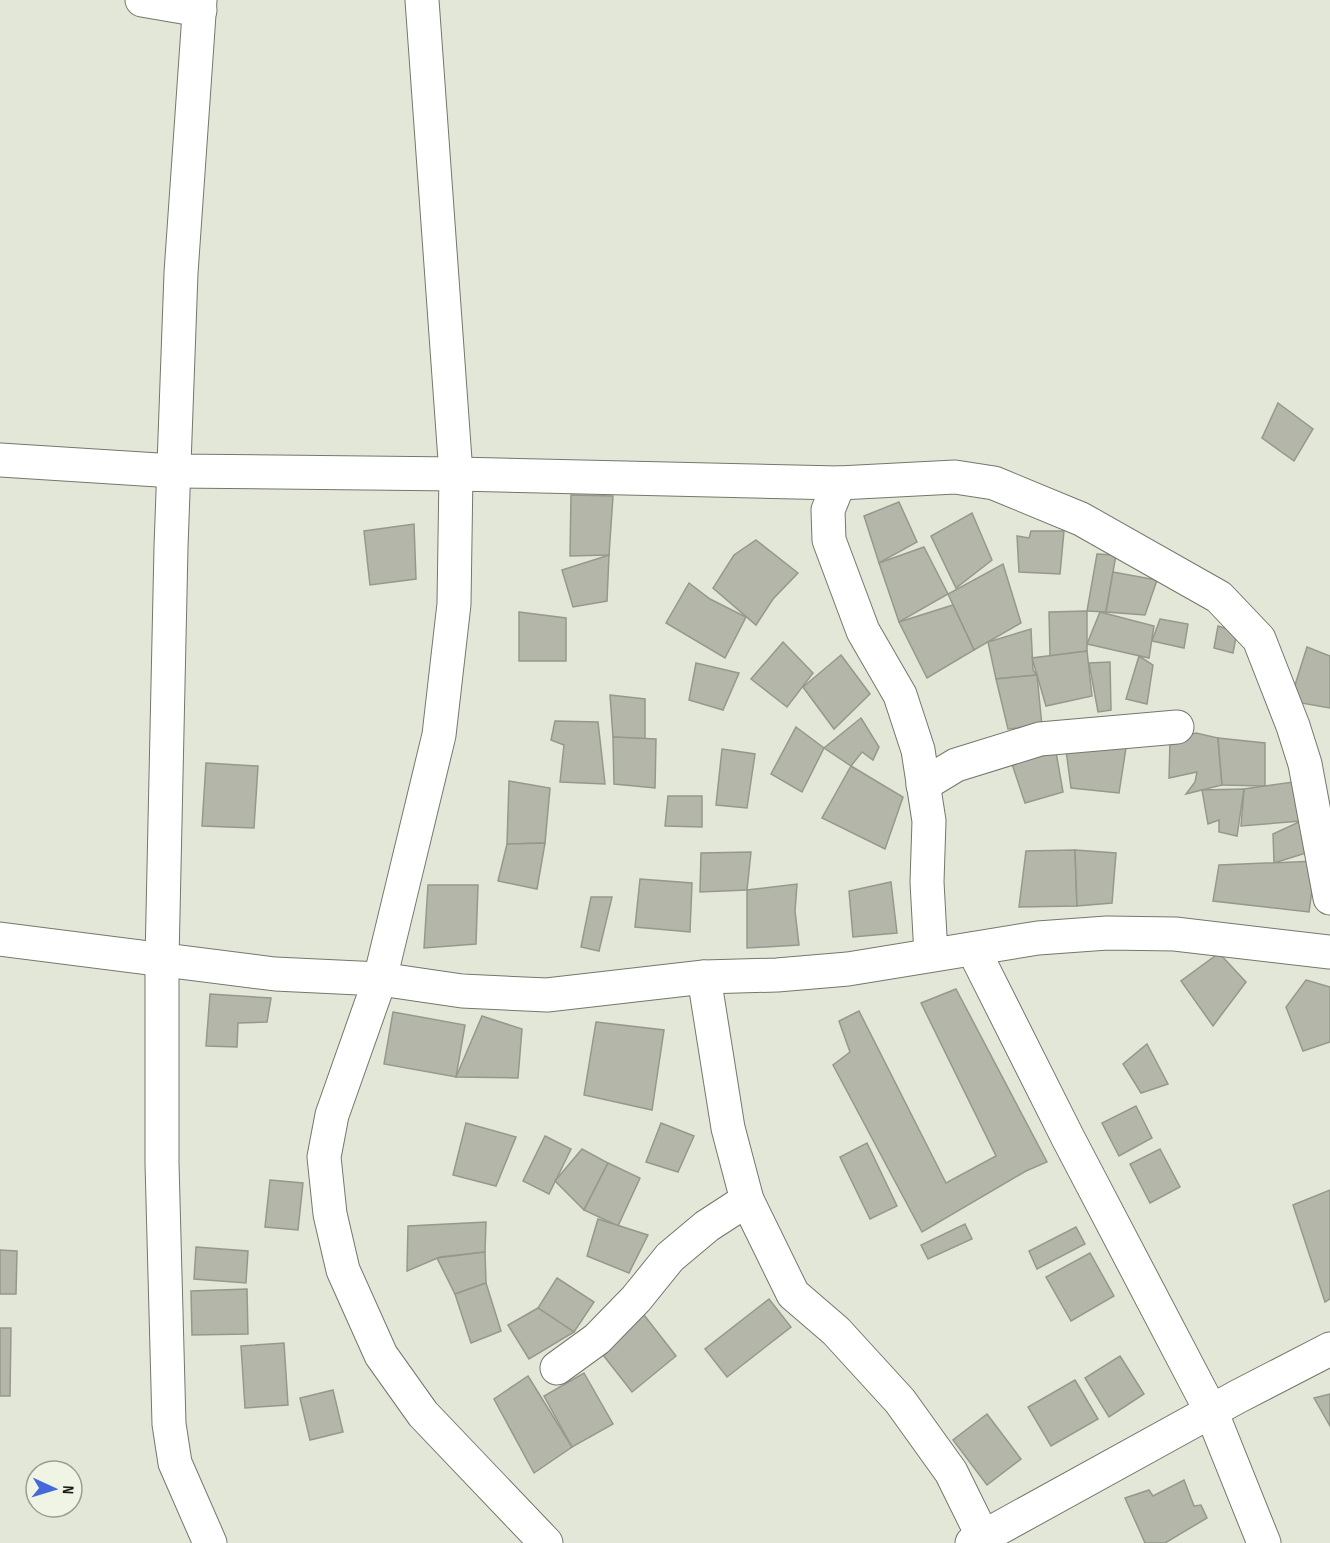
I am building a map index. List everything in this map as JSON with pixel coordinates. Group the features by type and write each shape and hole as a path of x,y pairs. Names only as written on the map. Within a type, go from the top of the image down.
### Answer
{"street":[{"path":"142,0 200,5 181,273 174,471 162,960 162,1163 169,1424 175,1463 210,1543"},
{"path":"422,0 456,474 454,604 438,735 380,979 332,1115 324,1157 330,1214 343,1270 381,1355 423,1414 546,1543"},
{"path":"0,460 174,471 456,474 839,483 955,477 994,483 1081,519 1220,597 1259,639 1293,726 1305,764 1330,898"},
{"path":"839,483 828,510 829,540 863,631 900,695 918,750 929,821 927,882 931,956"},
{"path":"923,785 956,765 1040,739 1176,727"},
{"path":"0,939 275,974 380,979 462,991 547,995 704,976 777,975 848,969 1038,938 1107,933 1175,934 1299,950 1330,947"},
{"path":"973,949 1068,1138 1211,1411 1264,1543"},
{"path":"704,976 728,1128 747,1200 793,1294 836,1331 900,1401 951,1472 980,1541 1211,1411 1330,1348"},
{"path":"557,1368 597,1339 636,1299 670,1257 707,1226 747,1200"}],"building":[{"path":"1278,403 1313,429 1294,461 1262,438"},
{"path":"571,495 613,496 609,555 570,556"},
{"path":"899,502 917,542 879,563 864,516"},
{"path":"972,513 992,560 956,588 931,536"},
{"path":"414,524 416,579 370,585 364,531"},
{"path":"1031,531 1064,531 1060,574 1019,572 1017,536 1029,538"},
{"path":"756,540 798,573 773,599 756,625 713,588 734,555"},
{"path":"924,547 948,594 899,622 879,563"},
{"path":"1097,554 1116,555 1106,612 1087,611"},
{"path":"609,555 607,601 573,607 562,570"},
{"path":"1003,564 1021,623 974,650 948,594"},
{"path":"1113,572 1157,580 1145,615 1106,612"},
{"path":"689,583 710,599 746,617 725,658 666,623"},
{"path":"953,605 974,650 927,678 899,622"},
{"path":"1087,611 1087,651 1050,656 1049,612"},
{"path":"519,612 566,618 566,661 519,661"},
{"path":"1100,612 1154,626 1149,658 1087,644"},
{"path":"1160,619 1188,624 1184,648 1152,641"},
{"path":"1218,626 1237,632 1233,653 1214,648"},
{"path":"1031,629 1033,670 1037,675 996,679 988,642"},
{"path":"783,642 813,673 787,707 751,679"},
{"path":"1307,647 1330,656 1330,708 1290,701"},
{"path":"1087,651 1092,696 1046,706 1032,658"},
{"path":"841,655 870,694 834,729 803,687"},
{"path":"1139,656 1153,665 1147,704 1126,699"},
{"path":"1110,662 1111,710 1098,712 1089,663"},
{"path":"696,663 739,673 723,710 689,700"},
{"path":"1037,675 1042,726 1008,729 996,679"},
{"path":"610,695 645,699 645,739 613,737"},
{"path":"861,718 879,747 873,760 862,752 851,766 824,748"},
{"path":"555,721 598,722 605,784 560,782 564,745 551,740"},
{"path":"796,727 824,748 802,792 771,774"},
{"path":"1196,733 1218,738 1222,785 1186,794 1195,782 1197,772 1169,778 1170,740"},
{"path":"613,737 656,739 655,788 614,784"},
{"path":"1218,738 1265,743 1265,786 1222,785"},
{"path":"1126,748 1119,793 1071,788 1066,750"},
{"path":"722,749 755,754 747,808 716,805"},
{"path":"1056,752 1063,792 1025,803 1012,764"},
{"path":"206,763 258,766 254,828 202,826"},
{"path":"851,766 903,797 885,849 822,818"},
{"path":"509,781 550,788 545,843 507,844"},
{"path":"1293,782 1301,821 1241,826 1244,789"},
{"path":"1244,789 1237,836 1219,832 1219,820 1208,824 1202,790"},
{"path":"668,796 702,796 702,827 665,826"},
{"path":"1301,821 1306,853 1274,863 1273,834"},
{"path":"545,843 537,889 498,881 507,844"},
{"path":"1075,850 1077,906 1019,907 1026,851"},
{"path":"1075,850 1116,853 1112,903 1077,906"},
{"path":"751,852 747,890 700,892 701,853"},
{"path":"1316,861 1309,912 1213,901 1219,865"},
{"path":"640,879 692,883 690,932 635,927"},
{"path":"891,882 897,933 853,937 849,891"},
{"path":"797,884 795,911 799,945 747,948 747,890"},
{"path":"428,885 478,885 476,944 424,948"},
{"path":"591,897 612,897 599,951 581,947"},
{"path":"1219,953 1246,982 1213,1026 1181,981"},
{"path":"1306,980 1330,987 1330,1042 1303,1051 1286,1007"},
{"path":"956,989 1047,1162 1026,1171 922,1232 833,1065 850,1052 839,1021 859,1011 946,1183 996,1156 921,1003"},
{"path":"210,994 271,998 267,1022 238,1023 237,1047 206,1046"},
{"path":"393,1012 465,1025 456,1077 384,1064"},
{"path":"482,1016 522,1029 518,1078 456,1077"},
{"path":"596,1022 664,1030 652,1110 584,1095"},
{"path":"1147,1044 1168,1084 1141,1093 1123,1064"},
{"path":"1136,1106 1152,1138 1119,1156 1102,1123"},
{"path":"466,1123 516,1137 496,1186 453,1175"},
{"path":"661,1123 694,1136 678,1172 646,1162"},
{"path":"545,1136 571,1149 549,1194 523,1181"},
{"path":"867,1143 897,1206 870,1219 840,1157"},
{"path":"582,1149 608,1163 584,1210 555,1181"},
{"path":"1160,1149 1180,1187 1150,1203 1130,1164"},
{"path":"608,1163 640,1178 618,1226 584,1210"},
{"path":"270,1180 303,1183 298,1230 265,1227"},
{"path":"1330,1190 1330,1299 1325,1302 1293,1205"},
{"path":"598,1219 648,1235 629,1273 587,1256"},
{"path":"486,1222 485,1252 440,1257 407,1271 408,1226"},
{"path":"965,1224 972,1239 928,1259 921,1245"},
{"path":"1076,1227 1085,1244 1037,1269 1029,1251"},
{"path":"196,1247 248,1251 246,1283 194,1279"},
{"path":"0,1250 17,1251 16,1294 0,1294"},
{"path":"485,1252 486,1283 455,1294 437,1258"},
{"path":"1090,1253 1114,1296 1071,1321 1046,1277"},
{"path":"557,1278 594,1302 574,1332 538,1308"},
{"path":"486,1283 501,1331 471,1343 455,1294"},
{"path":"247,1289 248,1334 192,1335 191,1291"},
{"path":"769,1299 791,1327 727,1377 705,1349"},
{"path":"538,1308 574,1332 529,1359 508,1325"},
{"path":"644,1315 676,1356 632,1392 600,1351"},
{"path":"0,1328 11,1328 10,1396 0,1396"},
{"path":"284,1343 288,1405 245,1408 241,1346"},
{"path":"1120,1356 1144,1394 1109,1417 1085,1378"},
{"path":"584,1373 613,1424 572,1447 544,1396"},
{"path":"528,1376 572,1447 534,1473 494,1399"},
{"path":"1075,1380 1098,1419 1051,1446 1028,1407"},
{"path":"333,1390 343,1432 310,1440 300,1398"},
{"path":"1330,1394 1330,1426 1314,1398"},
{"path":"987,1414 1021,1459 987,1485 953,1440"},
{"path":"1184,1480 1194,1506 1201,1505 1207,1518 1165,1543 1145,1543 1125,1498 1149,1490 1153,1496"}]}
